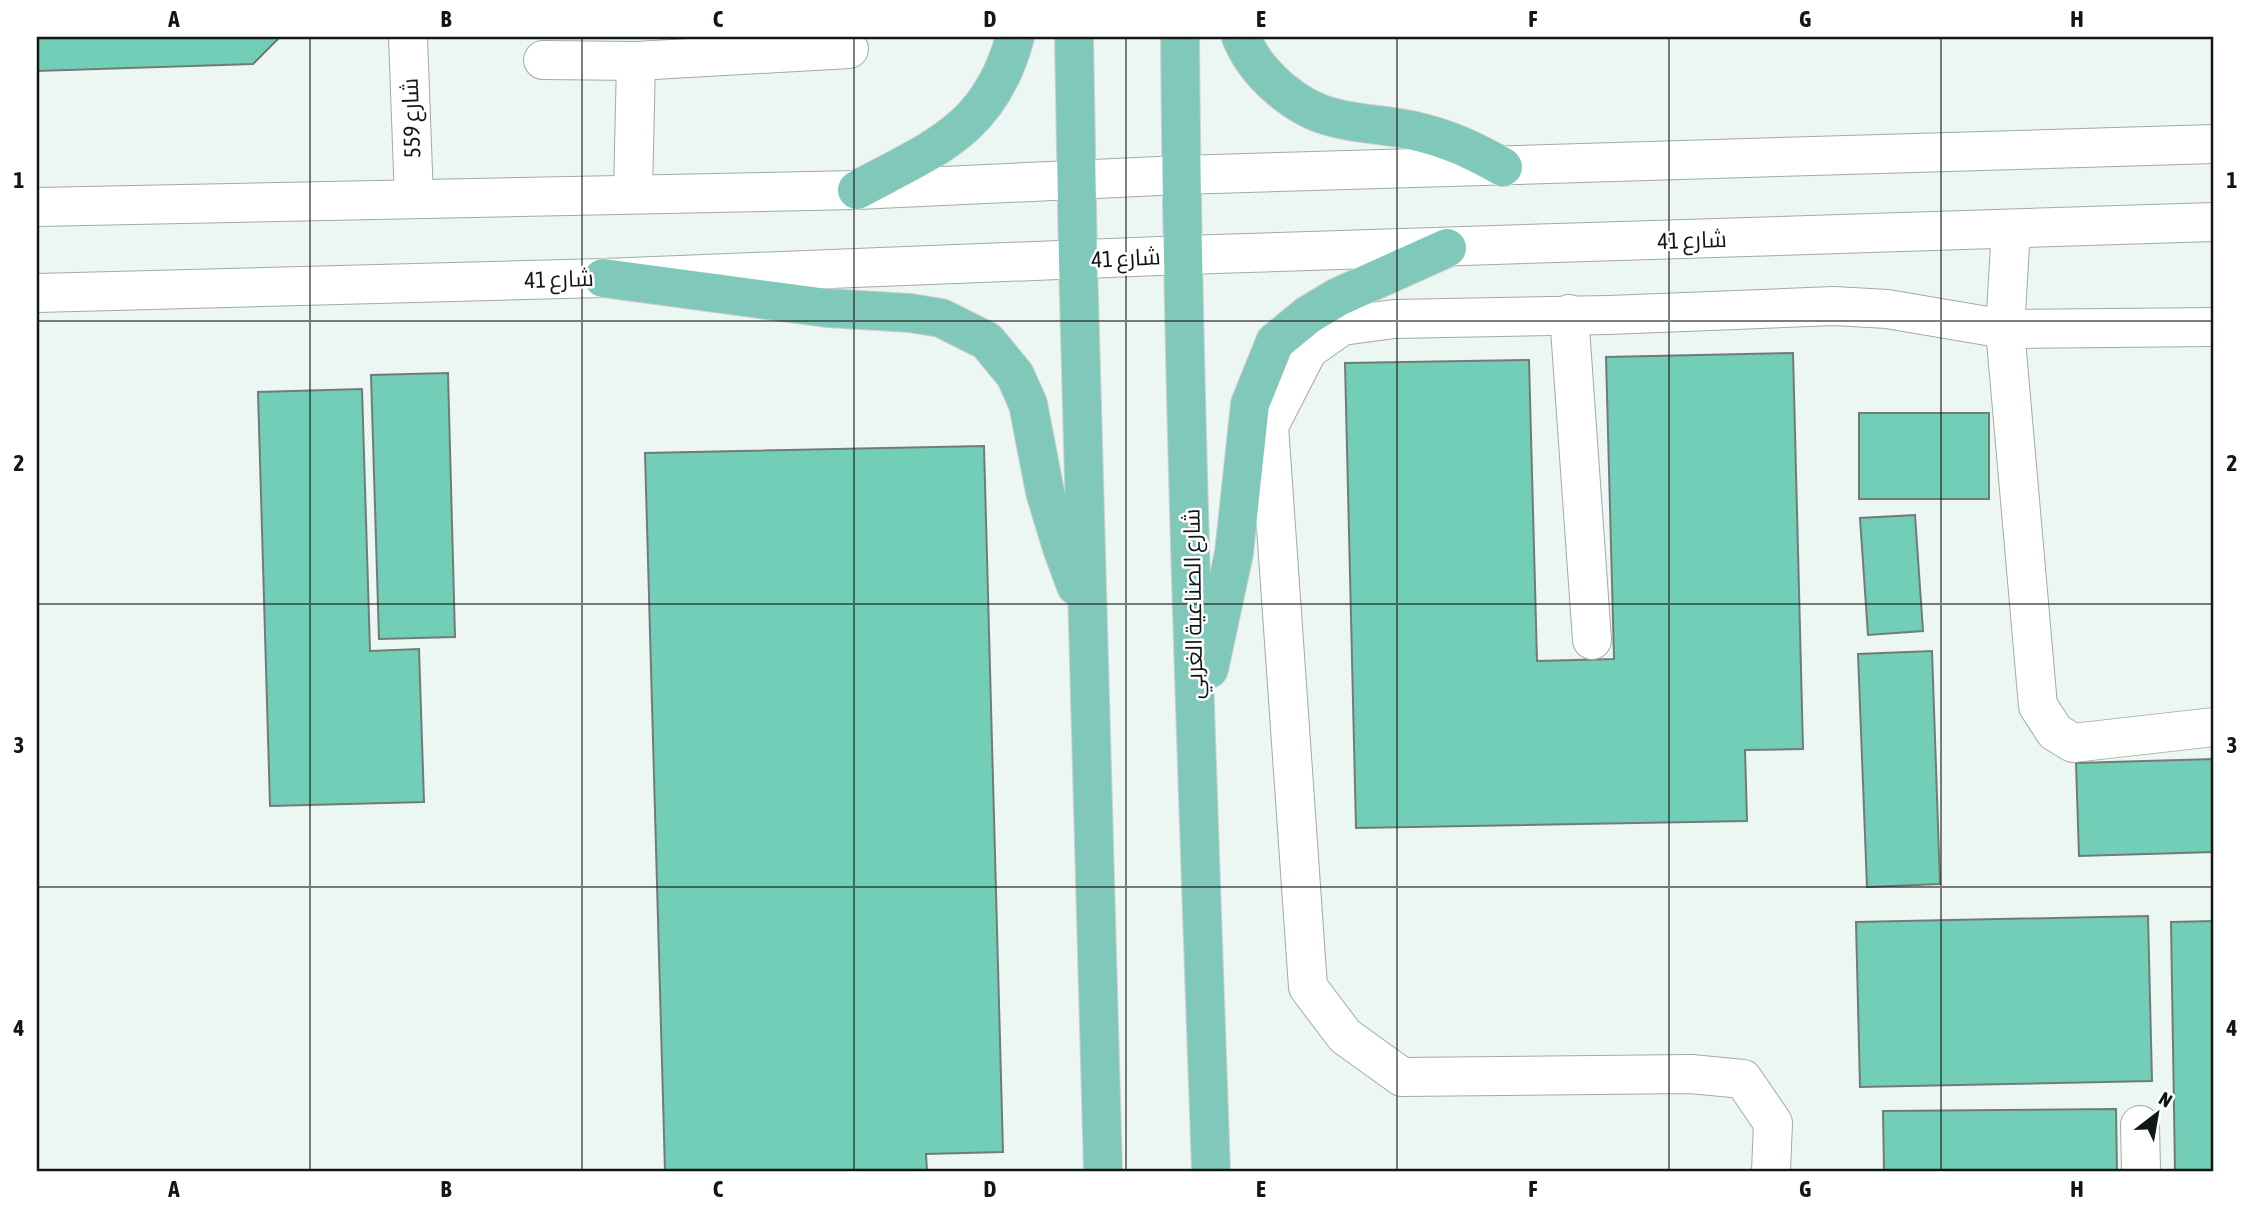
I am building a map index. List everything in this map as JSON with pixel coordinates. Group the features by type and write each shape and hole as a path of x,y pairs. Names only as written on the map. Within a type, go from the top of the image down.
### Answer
{"main road":[{"path":"857,190 933,149 976,115 997,86 1015,37"},
{"path":"1074,37 1103,1171"},
{"name":"شارع الصناعية الغربي","path":"1180,37 1181,175 1196,729 1211,1171"},
{"path":"1241,37 1267,76 1297,101 1333,118 1417,131 1462,144 1503,167"},
{"path":"1196,729 1234,553 1250,404 1275,342 1308,315 1338,297 1447,248"},
{"path":"603,278 827,308 911,313 941,318 987,341 1015,375 1028,404 1045,492 1062,548 1088,617"}],"street":[{"name":"شارع 559","path":"408,37 414,199"},
{"path":"543,60 636,61 849,49"},
{"path":"634,194 636,61"},
{"path":"37,207 857,190 1181,175 2214,144"},
{"name":"شارع 41","path":"37,293 603,278 1184,255 2214,222"},
{"path":"2011,229 2005,329 2038,706 2055,732 2073,743 2214,727"},
{"path":"1771,1171 1773,1123 1743,1079 1690,1074 1402,1077 1345,1036 1308,986 1269,426 1308,349 1342,326 1394,319 1609,315 1834,306 1887,309 2005,329 2214,327"},
{"path":"1569,314 1592,640"},
{"path":"2140,1125 2141,1171"}],"building":[{"path":"37,37 280,37 253,64 37,71"},
{"path":"1793,353 1803,749 1745,750 1747,821 1356,828 1345,363 1529,360 1537,661 1614,659 1606,357"},
{"path":"448,373 455,637 379,639 371,375"},
{"path":"362,389 370,651 419,649 424,802 270,806 258,392"},
{"path":"1859,413 1989,413 1989,499 1859,499"},
{"path":"984,446 1003,1152 926,1154 927,1171 665,1171 645,453"},
{"path":"1915,515 1923,631 1868,635 1860,518"},
{"path":"1932,651 1940,884 1867,887 1858,654"},
{"path":"2214,759 2214,852 2079,856 2076,763"},
{"path":"2148,916 2152,1081 1860,1087 1856,922"},
{"path":"2214,921 2214,1171 2175,1171 2171,922"},
{"path":"2116,1109 2117,1171 1884,1171 1883,1111"}]}
